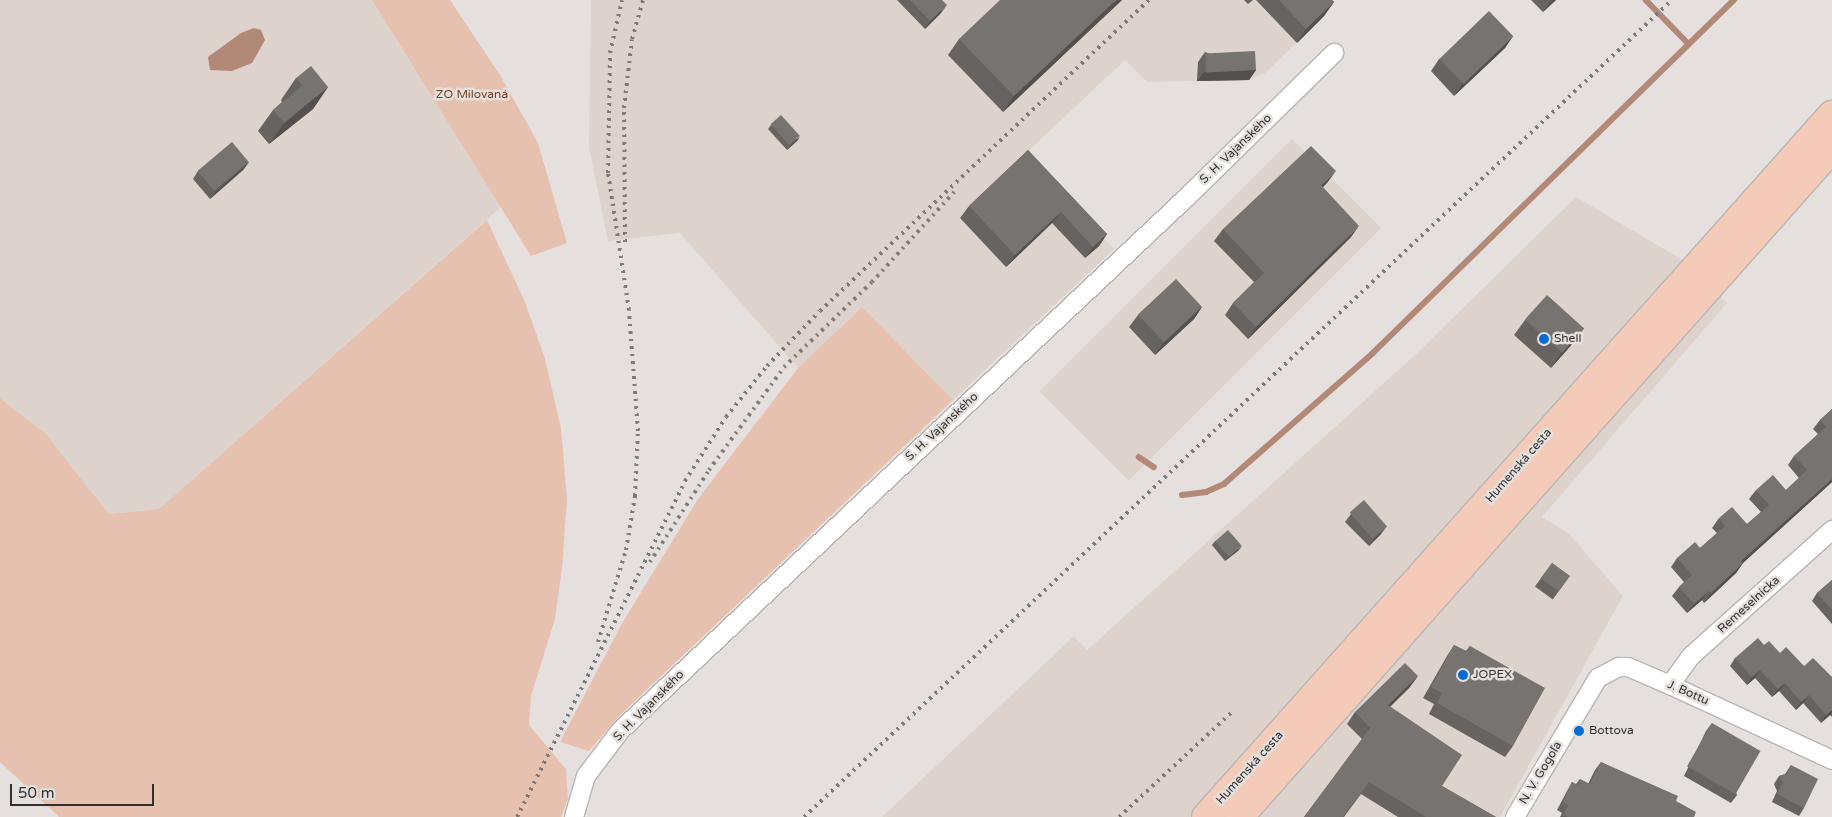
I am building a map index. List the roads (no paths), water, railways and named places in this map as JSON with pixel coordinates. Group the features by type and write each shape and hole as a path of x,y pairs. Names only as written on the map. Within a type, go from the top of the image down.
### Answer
{"main road":[{"name":"Humenská cesta","path":"1206,817 1832,115"},
{"name":"Humenská cesta","path":"1239,817 1832,148"}],"street":[{"name":"S. H. Vajanského","path":"574,817 586,776 620,731 1186,199 1334,53"},
{"name":"Remeselnícka","path":"1670,685 1690,657 1832,530"},
{"name":"J. Bottu","path":"1568,729 1598,678 1606,671 1628,667 1832,760"},
{"name":"N. V. Gogoľa","path":"1515,817 1568,729"}],"waterway":[{"path":"1646,0 1688,43"},
{"path":"1182,495 1206,492 1224,484 1373,353 1734,0"},
{"path":"1139,457 1154,467"}],"railway":[{"path":"598,642 626,550 635,496 638,431 629,310 608,173 610,53 622,0"},
{"path":"625,242 624,108 632,39 643,0"},
{"path":"517,817 685,481 726,417 767,366 820,311 1149,0"},
{"path":"804,817 1672,0"},
{"path":"650,562 709,470 784,367 872,282 955,191"},
{"path":"1119,817 1231,713"}],"place":[{"name":"Shell","path":"1544,339"},
{"name":"JOPEX","path":"1463,675"},
{"name":"Bottova","path":"1579,731"}],"park label":[{"name":"ZO Milovaná","path":"472,95"}]}
